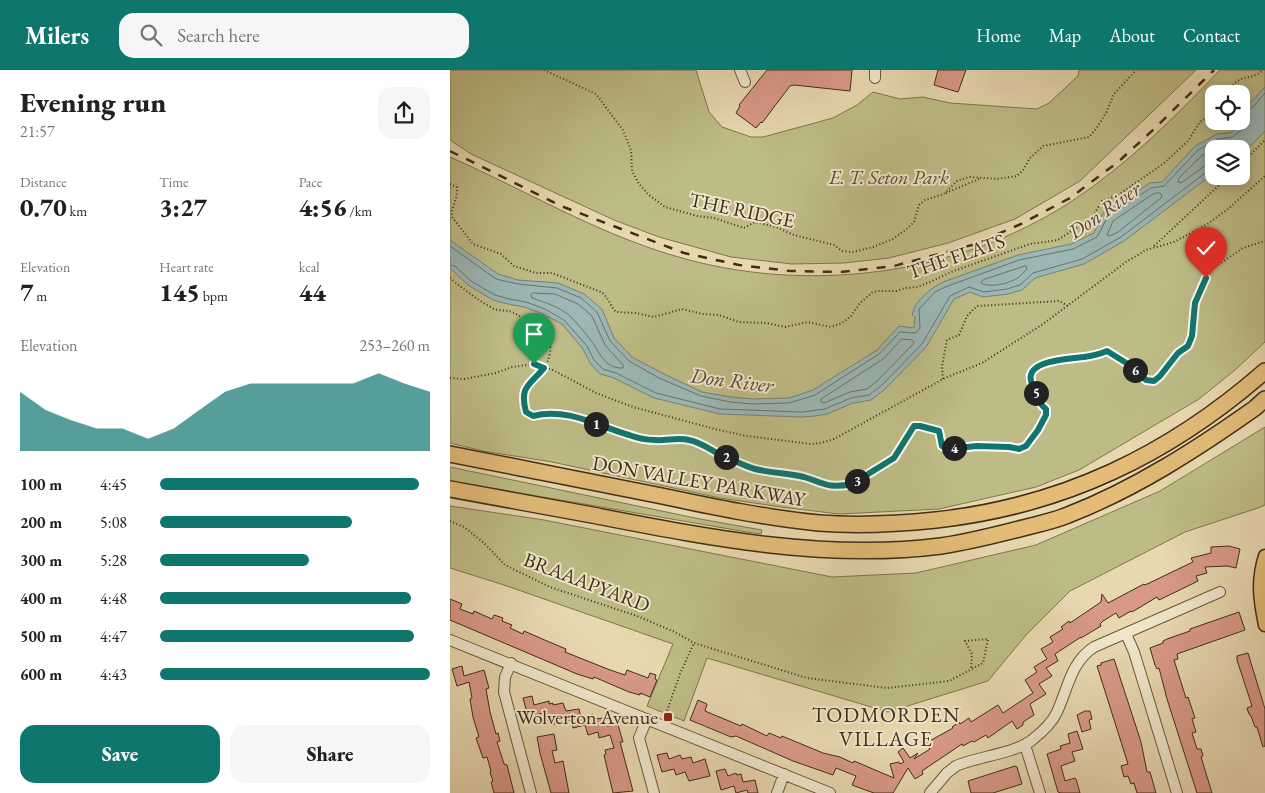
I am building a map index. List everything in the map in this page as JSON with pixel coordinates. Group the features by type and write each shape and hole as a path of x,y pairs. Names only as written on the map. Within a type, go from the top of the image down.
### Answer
{"highway":[{"name":"DON VALLEY PARKWAY","path":"450,454 728,510 819,523 900,524 1009,508 1067,491 1114,472 1166,444 1207,418 1265,372"},
{"path":"450,489 642,525 764,544 843,550 893,550 940,546 974,540 1066,516 1105,500 1186,455 1255,408 1265,399"},
{"path":"1219,433 1252,422 1265,414"}],"main road":[{"path":"1265,556 1259,579 1265,624"}],"street":[{"path":"740,70 744,82"},
{"path":"930,793 947,773 956,766 1025,745 1051,722 1057,712 1073,670 1083,655 1094,647 1220,592"},
{"path":"1126,634 1134,652 1177,793"},
{"path":"450,640 830,793"},
{"path":"511,663 505,677 504,692 531,793"},
{"path":"647,719 639,738 654,793"},
{"path":"1025,745 1040,793"},
{"path":"777,793 784,774"}],"path":[{"name":"THE RIDGE","path":"544,70 596,94 623,130 631,150 632,171 639,184 664,207 697,216 714,218 744,228 755,222 776,227 794,235 834,245 842,251 853,252 873,247 893,238 914,222 919,205 925,200 944,194 956,182 970,177 997,179 1017,176 1030,158 1043,146 1089,136 1106,113 1114,94 1136,70"},
{"path":"1231,85 1239,77 1258,74 1263,70"},
{"name":"THE FLATS","path":"450,184 457,187 458,196 452,206 452,217 473,244 501,254 514,266 536,272 552,273 601,292 607,297 610,306 616,312 654,316 682,309 720,316 739,322 766,323 785,327 808,322 831,327 842,323 851,316 860,304 874,292 896,291 917,287 951,272 1030,244 1058,240 1090,221 1102,201 1118,195 1163,164 1188,140 1200,122 1205,119"},
{"path":"1250,155 1265,140"},
{"path":"450,378 464,379 496,373 512,367 534,364 596,393 634,406 746,436 810,444 821,443 834,438 943,379 982,363 1068,306 1126,262 1152,248 1174,242 1206,225 1228,209 1265,176"},
{"path":"944,194 981,178"},
{"path":"1152,248 1219,185"},
{"path":"450,278 496,309 510,311 545,335 550,347 550,355 544,368 526,388 524,402 526,412 533,416 544,413 560,414 590,421 610,430 634,437 656,441 676,438 691,440 718,454 754,468 806,478 827,486 852,484 894,458 914,426 939,431 942,446 948,449 977,446 1019,449 1026,446 1046,415 1046,409 1039,403 1029,381 1032,372 1044,363 1090,356 1107,351 1128,364 1146,380 1154,381 1178,353 1188,346 1192,336 1195,303 1212,269 1243,248 1265,240"},
{"path":"943,379 942,366 945,345 948,340 960,335 967,316 973,308 985,305 1060,301 1068,306"},
{"name":"BRAAAPYARD","path":"450,522 464,527 484,543 505,564 550,587 637,616 675,632 694,643 807,678 887,688 949,681 971,669"},
{"path":"988,640 983,662 971,669 972,654 965,641 988,640"},
{"path":"666,714 680,674 694,643"}],"green space":[{"name":"E. T. Seton Park","path":"450,70 696,70 709,112 722,127 751,137 763,137 833,118 857,105 873,92 900,99 923,97 950,103 1037,109 1049,103 1078,76 1079,70 1196,70 1080,181 1015,219 948,243 889,258 844,263 792,264 731,257 659,237 614,220 471,154 450,140"},
{"path":"1220,70 1265,70 1265,342 1235,370 1199,399 1079,470 1036,487 939,509 839,514 720,498 552,462 483,451 450,443 450,157 589,223 675,256 725,268 776,274 828,276 880,271 930,262 980,247 1027,226 1072,201 1112,172 1150,140 1205,85 1205,130 1250,130 1250,85 1205,85"},
{"path":"1265,427 1265,505 1185,532 1070,591 1026,635 988,681 888,712 707,658 684,721 647,706 673,644 450,568 450,506 544,520 832,577 916,573 1036,545 1160,491"},
{"path":"450,467 762,530 761,534 747,532 450,481"}],"water":[{"path":"1265,87 1265,131 1250,147 1250,140 1206,140 1217,134 1230,133 1234,130 1250,130 1251,102"},
{"path":"1205,141 1205,180 1124,241 1084,264 1035,278 1022,290 983,297 970,292 954,299 926,347 885,389 871,400 853,403 827,414 815,416 720,414 654,398 614,378 600,374 590,363 583,349 562,324 524,307 493,300 468,285 450,268 450,240 498,274 518,280 558,283 584,294 602,309 614,338 632,357 702,392 752,399 789,398 813,390 877,350 899,326 914,328 915,317 912,315 916,304 928,292 943,282 1018,255 1071,244 1094,233 1103,213 1150,183 1162,182 1195,146"}],"building":[{"path":"767,70 852,70 850,91 790,86 762,123 756,128 736,113 739,105"},
{"path":"938,70 966,70 958,92 934,85"},
{"path":"1229,546 1240,549 1236,568 1227,566 1205,567 1207,573 1196,576 1198,581 1159,600 1157,597 1119,618 1116,613 1103,621 1100,624 1101,626 1055,654 1058,661 1046,668 1052,676 1039,684 1046,694 1030,704 1034,715 1023,722 1023,725 1017,729 1012,721 988,738 986,735 974,742 972,741 963,746 962,744 922,771 923,774 915,779 908,768 893,793 874,793 860,788 852,785 856,776 836,768 833,775 793,761 736,736 731,737 690,720 698,700 707,704 705,711 741,726 742,724 767,736 769,733 781,738 782,736 823,753 840,757 853,763 854,761 894,778 890,764 904,762 898,752 903,748 910,758 918,753 914,759 930,749 926,743 953,728 959,722 960,724 969,718 971,722 998,705 1003,713 1033,693 1025,680 1037,672 1034,667 1047,659 1041,649 1053,642 1050,637 1063,629 1061,627 1101,602 1102,594 1108,603 1193,562 1191,558 1211,553 1211,547"},
{"path":"450,599 462,604 460,609 473,614 474,611 492,619 494,615 503,618 502,621 512,625 510,628 523,634 524,631 566,649 565,652 610,670 625,675 627,670 648,678 650,673 656,675 655,679 657,680 650,697 640,693 640,695 629,692 594,677 593,679 577,674 450,620"},
{"path":"1239,612 1245,630 1177,654 1178,659 1174,660 1186,698 1188,697 1195,718 1192,719 1196,732 1192,733 1197,749 1201,749 1203,756 1201,757 1212,793 1197,793 1159,668 1157,669 1155,665 1150,648 1163,643 1167,639 1190,631 1190,629"},
{"path":"1248,653 1265,709 1265,746 1263,747 1257,727 1255,727 1247,708 1252,706 1237,660 1237,656"},
{"path":"1114,659 1141,742 1147,772 1150,772 1156,793 1137,793 1134,783 1131,784 1128,776 1124,777 1121,766 1128,764 1097,666"},
{"path":"462,666 464,676 484,670 489,688 486,689 490,712 500,741 497,742 504,764 507,765 514,793 494,793 487,757 483,758 476,738 479,737 473,717 469,682 457,686 452,669"},
{"path":"532,696 534,705 549,701 549,704 553,703 553,705 563,703 566,711 579,709 581,718 593,714 594,719 604,718 607,726 618,725 623,742 620,742 633,791 613,793 604,755 606,754 605,750 614,748 610,735 599,738 598,732 588,735 585,725 573,728 571,720 550,725 548,720 545,721 543,713 528,717 523,698"},
{"path":"1090,711 1092,719 1089,720 1091,729 1082,732 1077,715"},
{"path":"1077,731 1083,749 1072,752 1075,761 1061,766 1065,781 1075,778 1080,793 1061,793 1058,792 1047,754 1061,749 1060,746 1070,743 1068,734"},
{"path":"554,734 557,750 552,751 555,763 563,761 569,793 551,793 540,753 537,737"},
{"path":"667,753 669,759 680,755 682,759 691,757 693,763 705,759 710,776 689,781 685,772 676,775 674,769 662,772 657,755"},
{"path":"1015,766 1017,767 1022,784 993,793 971,793 968,781"},
{"path":"725,769 728,776 736,773 737,775 741,774 743,782 755,780 758,793 748,793 747,790 736,793 734,786 721,790 716,771"}],"railway":[{"path":"450,151 561,206 684,253 739,265 790,271 841,272 894,266 972,245 1021,224 1070,198 1118,162 1214,70"}],"place":[{"name":"Wolverton Avenue","path":"668,717"}],"district":[{"name":"TODMORDEN VILLAGE","path":"886,726"}],"route":[{"path":"534,364 544,368 526,388 524,402 526,412 533,416 544,413 560,414 590,421 610,430 634,437 656,441 676,438 691,440 718,454 754,468 806,478 827,486 844,486 852,484 894,458 907,434 914,426 939,431 942,446 948,449 977,446 1019,449 1026,446 1046,415 1046,409 1039,403 1029,381 1032,372 1044,363 1096,355 1107,351 1116,355 1146,380 1154,381 1165,370 1170,361 1188,346 1192,336 1195,303 1206,278"}],"water label":[{"name":"Don River","path":"1104,210"},
{"name":"Don River","path":"732,380"}]}
